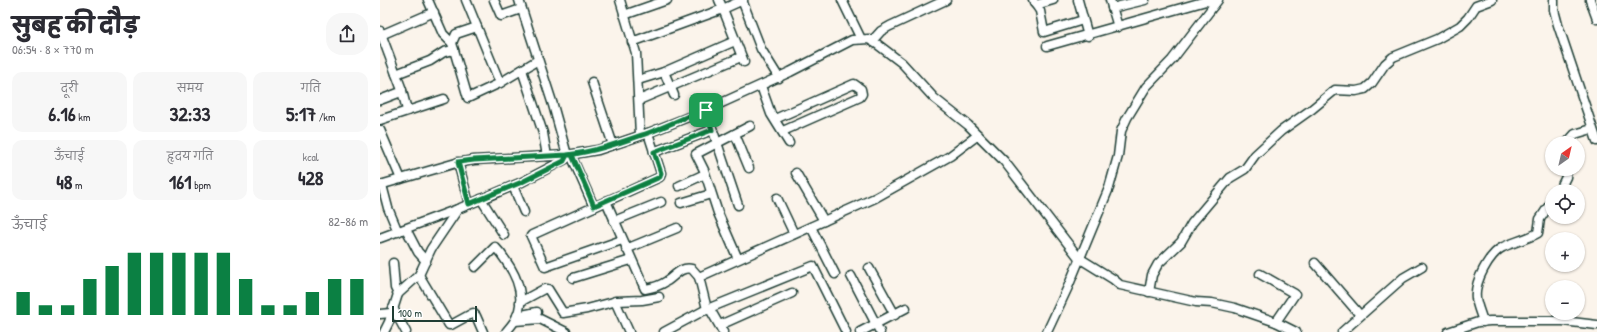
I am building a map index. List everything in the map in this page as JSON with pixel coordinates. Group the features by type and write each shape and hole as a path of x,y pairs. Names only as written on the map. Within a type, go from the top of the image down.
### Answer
{"street":[{"path":"428,0 443,34 453,47 468,98 500,83 538,60"},
{"path":"466,0 500,83"},
{"path":"494,0 499,15 502,17 522,9"},
{"path":"519,0 569,155 594,206"},
{"path":"620,0 636,54 639,100 644,134 654,152 661,173 660,177 532,234 531,236 544,266 546,267 622,240"},
{"path":"624,15 667,0"},
{"path":"639,100 672,91 742,59 719,0"},
{"path":"632,42 743,0 761,49 779,78"},
{"path":"842,0 861,39"},
{"path":"872,41 881,31 890,26 946,0"},
{"path":"1051,0 1035,2 1040,11 1044,32 1083,20"},
{"path":"1078,0 1088,36"},
{"path":"1118,28 1111,4 1142,0"},
{"path":"1149,292 1152,275 1158,264 1181,242 1192,223 1230,178 1245,169 1256,155 1275,136 1335,90 1356,91 1365,89 1372,83 1385,64 1393,57 1437,39 1460,26 1468,18 1476,6 1492,0"},
{"path":"1554,0 1554,10 1558,25 1597,141"},
{"path":"1590,0 1597,19"},
{"path":"1047,46 1118,28 1206,1 1216,3 1172,60 1146,88 1127,118 1121,131 1118,156 1109,188 1068,287 1047,332"},
{"path":"407,110 402,91 381,33 434,12"},
{"path":"396,74 430,61 453,47 456,34 477,27"},
{"path":"398,232 386,203 381,185 458,162 569,155 598,150 706,110 779,78 852,40 861,39 872,41 902,63 934,98 968,125 1004,161 1079,258 1120,285 1196,302 1212,303 1235,308 1276,322 1296,332"},
{"path":"638,80 664,72 735,41"},
{"path":"522,70 543,133 547,156"},
{"path":"664,72 672,91"},
{"path":"592,82 613,145"},
{"path":"774,119 854,84 861,89 862,94 860,96 783,131"},
{"path":"762,86 769,109 789,143"},
{"path":"380,100 402,91"},
{"path":"380,120 444,99"},
{"path":"706,110 738,205"},
{"path":"738,259 718,213 705,174 696,154 750,126"},
{"path":"1573,136 1575,134 1592,129"},
{"path":"380,130 401,179"},
{"path":"654,152 712,130"},
{"path":"735,134 749,168"},
{"path":"699,277 875,198 942,161 978,135"},
{"path":"380,238 458,209 513,186 564,161 569,155"},
{"path":"458,162 469,204"},
{"path":"679,186 705,174"},
{"path":"796,174 824,221"},
{"path":"513,186 524,212"},
{"path":"681,203 711,194"},
{"path":"777,198 794,234"},
{"path":"481,199 504,235"},
{"path":"606,201 626,249 646,290 667,281 686,268 692,269 699,277 709,309 721,329 792,293"},
{"path":"614,221 661,202"},
{"path":"384,332 398,294 419,275 431,249 458,209"},
{"path":"1483,322 1476,293 1480,277 1489,260 1502,248 1538,233 1540,220 1545,212"},
{"path":"811,227 835,274"},
{"path":"626,249 677,228"},
{"path":"406,229 418,252 426,261"},
{"path":"475,267 493,247 497,248 513,271 518,282 520,302 516,318 506,332"},
{"path":"573,278 631,260"},
{"path":"393,263 395,288 398,294"},
{"path":"1315,263 1360,315"},
{"path":"664,332 679,329 709,309 813,266 846,332"},
{"path":"1342,332 1403,278 1422,267"},
{"path":"869,268 895,315"},
{"path":"1260,274 1295,294 1276,322"},
{"path":"419,275 449,324 451,325 473,313 476,316 483,332"},
{"path":"851,276 880,332"},
{"path":"520,302 546,289 552,294 562,313 587,309 615,301 650,300 659,297"},
{"path":"615,301 629,332"},
{"path":"860,332 906,308"},
{"path":"380,314 392,311"},
{"path":"392,311 406,332"},
{"path":"516,318 537,312"},
{"path":"516,318 540,319 566,332"},
{"path":"1448,332 1483,322 1528,320 1563,321 1597,325"}],"route":[{"path":"706,110 648,133 598,150 567,155 564,161 522,182 469,204 458,162 474,160 567,155 572,155 594,206 660,177 661,173 654,152 712,130 706,110"}]}
